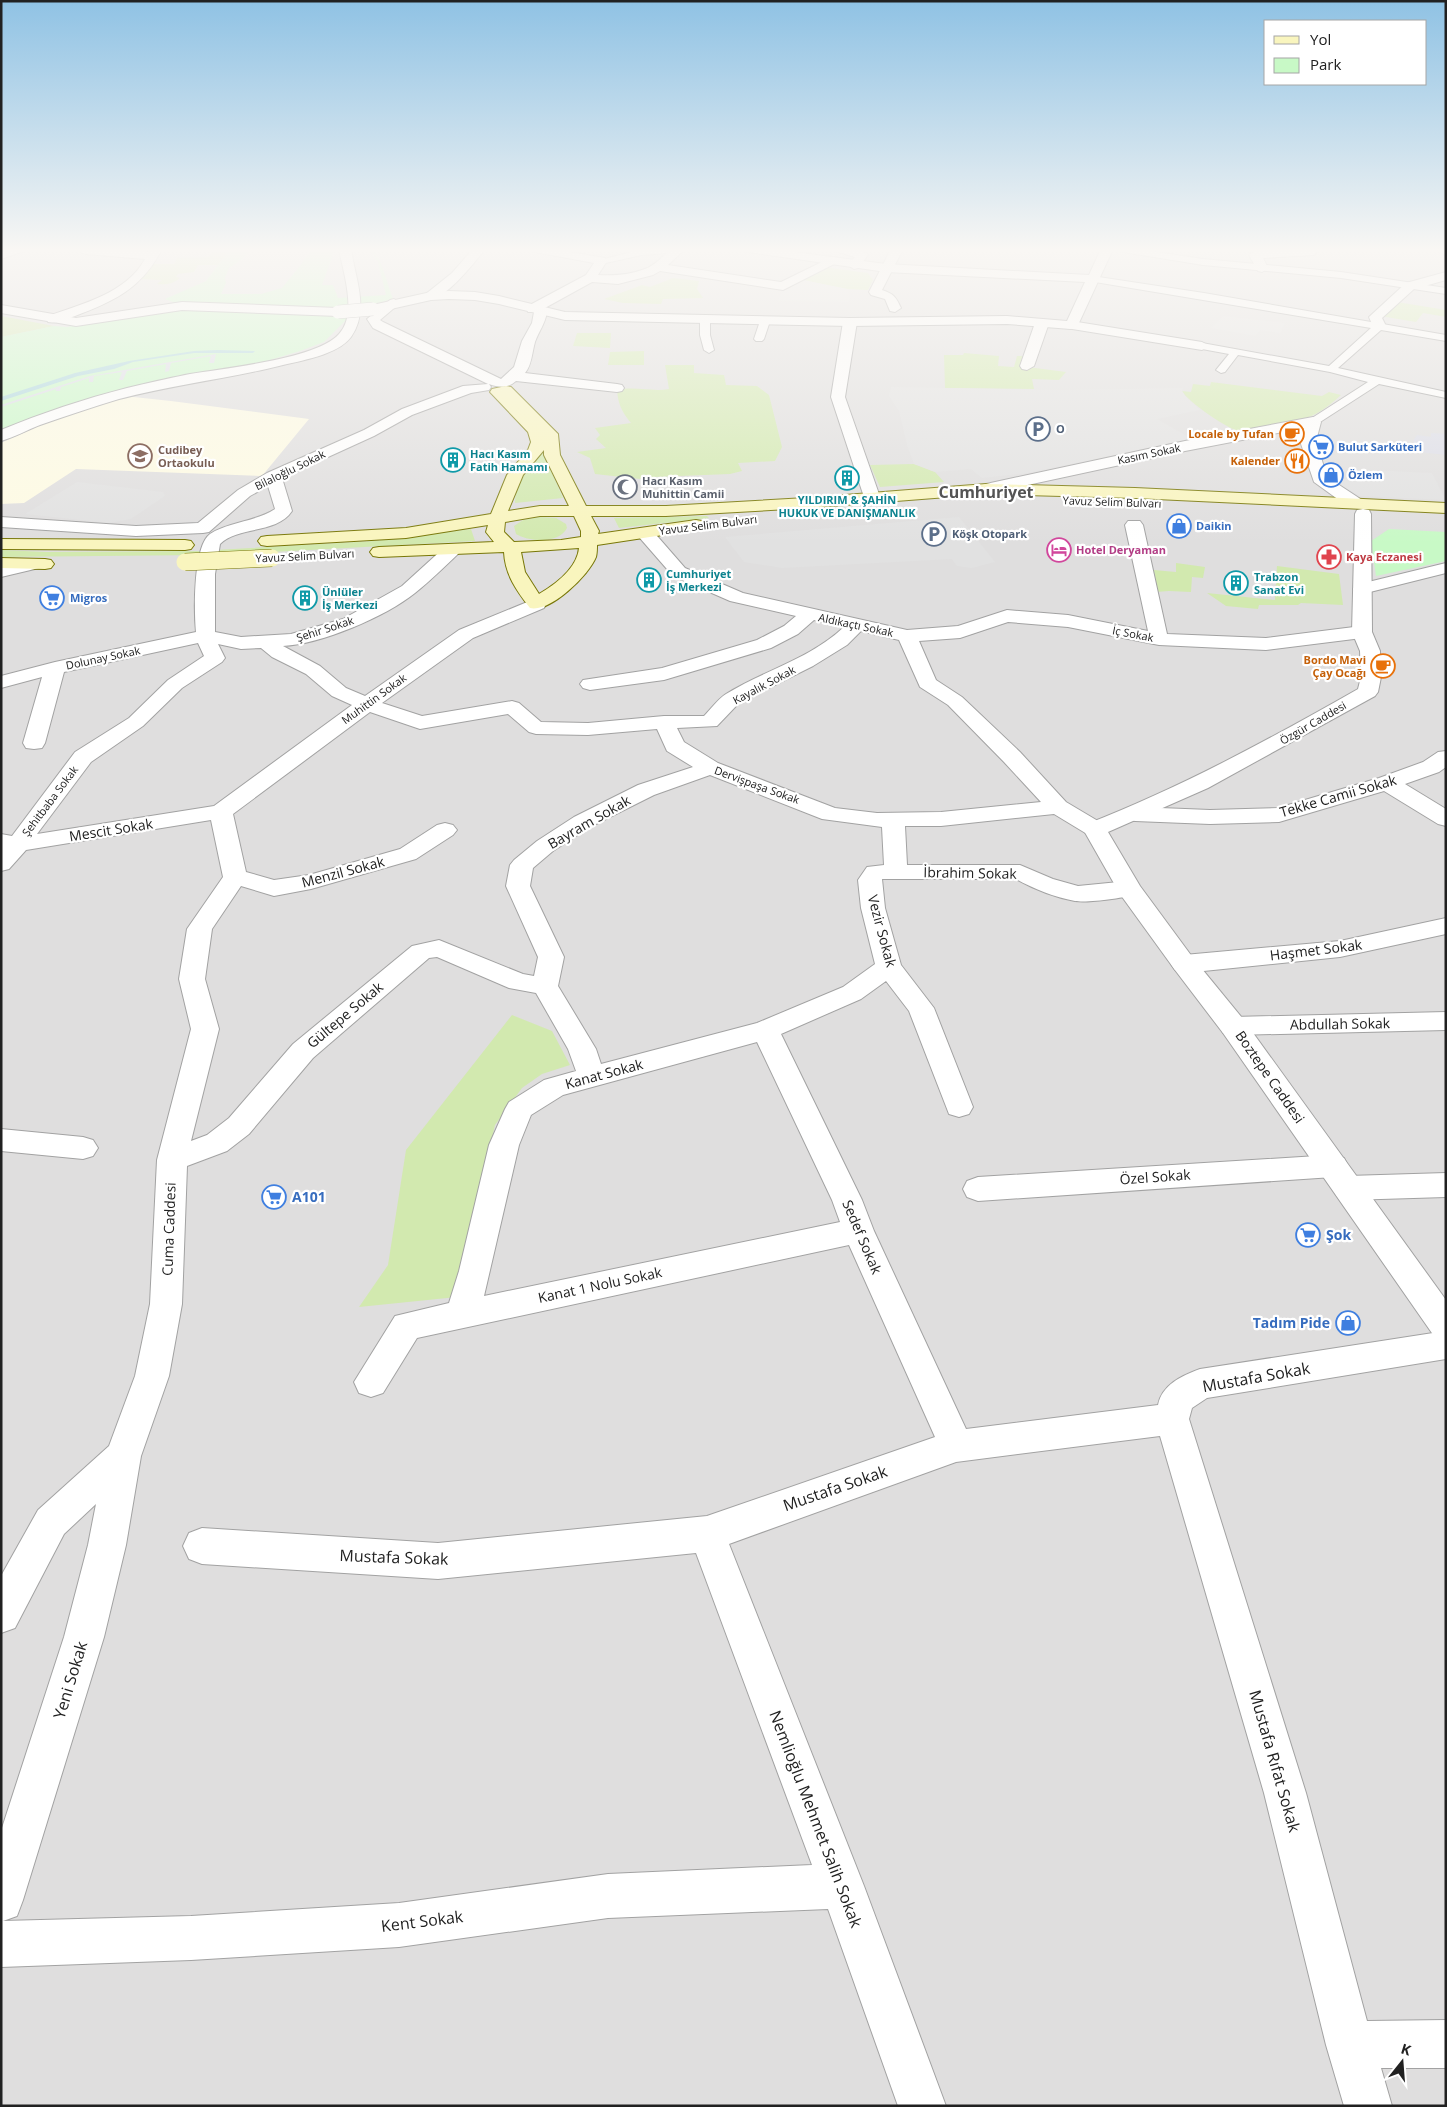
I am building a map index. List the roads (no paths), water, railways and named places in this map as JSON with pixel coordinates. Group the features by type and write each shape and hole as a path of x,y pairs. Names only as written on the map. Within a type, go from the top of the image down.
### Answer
{"main road":[{"path":"500,385 538,435 539,441 590,531 588,557 576,574 556,592 537,604 523,586 513,566 512,548 502,541 495,532 505,498 518,471 544,450"},
{"name":"Yavuz Selim Bulvarı","path":"1,544 185,554 270,550 406,533 540,511 666,511 806,503 872,496 986,489 1135,493 1359,509 1446,518"},
{"name":"Yavuz Selim Bulvarı","path":"362,553 561,545 694,525 995,499 1359,509 1446,508"},
{"name":"Yavuz Selim Bulvarı","path":"270,550 292,557"},
{"name":"Yavuz Selim Bulvarı","path":"166,562 185,554"},
{"path":"1,564 62,563"}],"street":[{"path":"1,436 56,414 129,392 287,360 313,353 325,347"},
{"path":"423,347 500,385 617,388"},
{"path":"500,385 521,369 527,347"},
{"path":"846,347 838,397 872,496"},
{"path":"1028,366 1034,347"},
{"path":"1210,347 1331,369 1377,381 1446,395"},
{"path":"1331,369 1355,347"},
{"path":"1221,370 1236,352"},
{"path":"1359,509 1320,479 1308,441 1313,422 1377,381"},
{"name":"Bilaloğlu Sokak","path":"3,523 127,531 203,528 244,493 273,476 369,433 407,412 468,389 500,385"},
{"name":"Kasım Sokak","path":"986,489 1185,446 1313,422"},
{"name":"Şehitbaba Sokak","path":"1,864 10,843 83,757 136,722 175,684 215,658 205,636 207,561 210,544 215,539 261,524 284,511 273,476"},
{"name":"Özgür Caddesi","path":"1095,829 1135,814 1273,746 1368,692 1371,677 1370,651 1362,632 1359,509"},
{"path":"3,523 29,538 49,546"},
{"path":"1134,525 1159,639"},
{"name":"Aldıkaçtı Sokak","path":"645,533 679,572 737,597 908,636 927,683 955,701 1012,757 1058,808 1095,829"},
{"name":"Şehir Sokak","path":"205,636 241,643 292,640 350,623 408,590 452,550"},
{"path":"1,572 33,564"},
{"path":"1362,590 1446,568"},
{"name":"Muhittin Sokak","path":"222,812 367,704 466,634 537,604"},
{"path":"590,684 664,674 764,644 791,630 809,614"},
{"name":"İç Sokak","path":"908,636 960,632 1007,616 1068,621 1159,639 1266,644 1362,632"},
{"name":"Kayalık Sokak","path":"664,722 710,722 732,699 806,662 840,641 858,624"},
{"name":"Dolunay Sokak","path":"1,682 55,668 205,636"},
{"path":"265,642 279,653 313,670 339,692 420,723 512,708 536,728 588,729 664,722"},
{"path":"34,743 55,668"},
{"name":"Dervişpaşa Sokak","path":"664,722 675,746 710,768 784,794 830,814 877,820 941,819 1058,808"},
{"name":"Tekke Camii Sokak","path":"1135,814 1210,817 1279,815 1387,783 1431,767 1446,757"},
{"name":"Bayram Sokak","path":"545,986 551,957 518,886 522,865 545,846 582,822 646,790 710,768"},
{"path":"1387,783 1446,819"},
{"path":"222,812 235,877"},
{"name":"Mescit Sokak","path":"10,843 222,812"},
{"path":"893,820 896,872"},
{"name":"Boztepe Caddesi","path":"1095,829 1129,889 1184,964 1233,1026 1446,1326"},
{"name":"Menzil Sokak","path":"235,877 274,888 311,882 408,854 445,830"},
{"name":"Vezir Sokak","path":"896,872 875,872 870,880 873,908 888,967 921,1008 959,1107"},
{"name":"İbrahim Sokak","path":"896,872 1020,872 1044,884 1077,894 1129,889"},
{"name":"Cuma Caddesi","path":"1,1614 51,1522 123,1456 152,1376 166,1304 172,1160 205,1029 192,979 200,929 235,877"},
{"name":"Haşmet Sokak","path":"1184,964 1340,949 1446,926"},
{"name":"Gültepe Sokak","path":"172,1160 217,1143 239,1126 303,1051 421,952 439,948 518,982 545,986"},
{"name":"Kanat Sokak","path":"462,1315 475,1271 504,1145 519,1109 554,1087 765,1030 852,993 888,967"},
{"path":"545,986 582,1049 592,1078"},
{"name":"Abdullah Sokak","path":"1233,1026 1446,1021"},
{"name":"Sedef Sokak","path":"765,1030 847,1200 858,1231 956,1446"},
{"path":"1,1140 82,1148"},
{"path":"1340,1177 1446,1186"},
{"name":"Özel Sokak","path":"978,1189 1340,1177"},
{"name":"Kanat 1 Nolu Sokak","path":"370,1382 407,1326 858,1231"},
{"name":"Mustafa Sokak","path":"202,1546 438,1561 707,1534 956,1446 1172,1419 1176,1400 1200,1384 1446,1345"},
{"name":"Mustafa Rıfat Sokak","path":"1172,1419 1286,1793 1350,2045 1368,2106"},
{"name":"Yeni Sokak","path":"1,1900 84,1637 107,1545 123,1456"},
{"name":"Nemlioğlu Mehmet Salih Sokak","path":"707,1534 842,1886 922,2106"},
{"name":"Kent Sokak","path":"1,1944 191,1938 399,1925 608,1896 842,1886"},
{"path":"1350,2045 1446,2044"}],"water":[{"path":"194,351 255,351 253,353 194,353 133,362 114,369 78,376 1,401 1,397 75,373 129,361"}],"place":[{"name":"O","path":"1038,429"},
{"name":"Locale by Tufan","path":"1292,434"},
{"name":"Bulut Sarküteri","path":"1321,447"},
{"name":"Cudibey Ortaokulu","path":"140,456"},
{"name":"Hacı Kasım Fatih Hamamı","path":"453,460"},
{"name":"Kalender","path":"1297,461"},
{"name":"Özlem","path":"1331,475"},
{"name":"YILDIRIM & ŞAHİN HUKUK VE DANIŞMANLIK","path":"847,478"},
{"name":"Hacı Kasım Muhittin Camii","path":"625,487"},
{"name":"Daikin","path":"1179,526"},
{"name":"Köşk Otopark","path":"934,534"},
{"name":"Hotel Deryaman","path":"1059,550"},
{"name":"Kaya Eczanesi","path":"1329,557"},
{"name":"Cumhuriyet İş Merkezi","path":"649,580"},
{"name":"Trabzon Sanat Evi","path":"1236,583"},
{"name":"Migros","path":"52,598"},
{"name":"Ünlüler İş Merkezi","path":"305,598"},
{"name":"Bordo Mavi Çay Ocağı","path":"1383,666"},
{"name":"A101","path":"274,1197"},
{"name":"Şok","path":"1308,1235"},
{"name":"Tadım Pide","path":"1348,1323"}],"district":[{"name":"Cumhuriyet","path":"986,492"}]}
